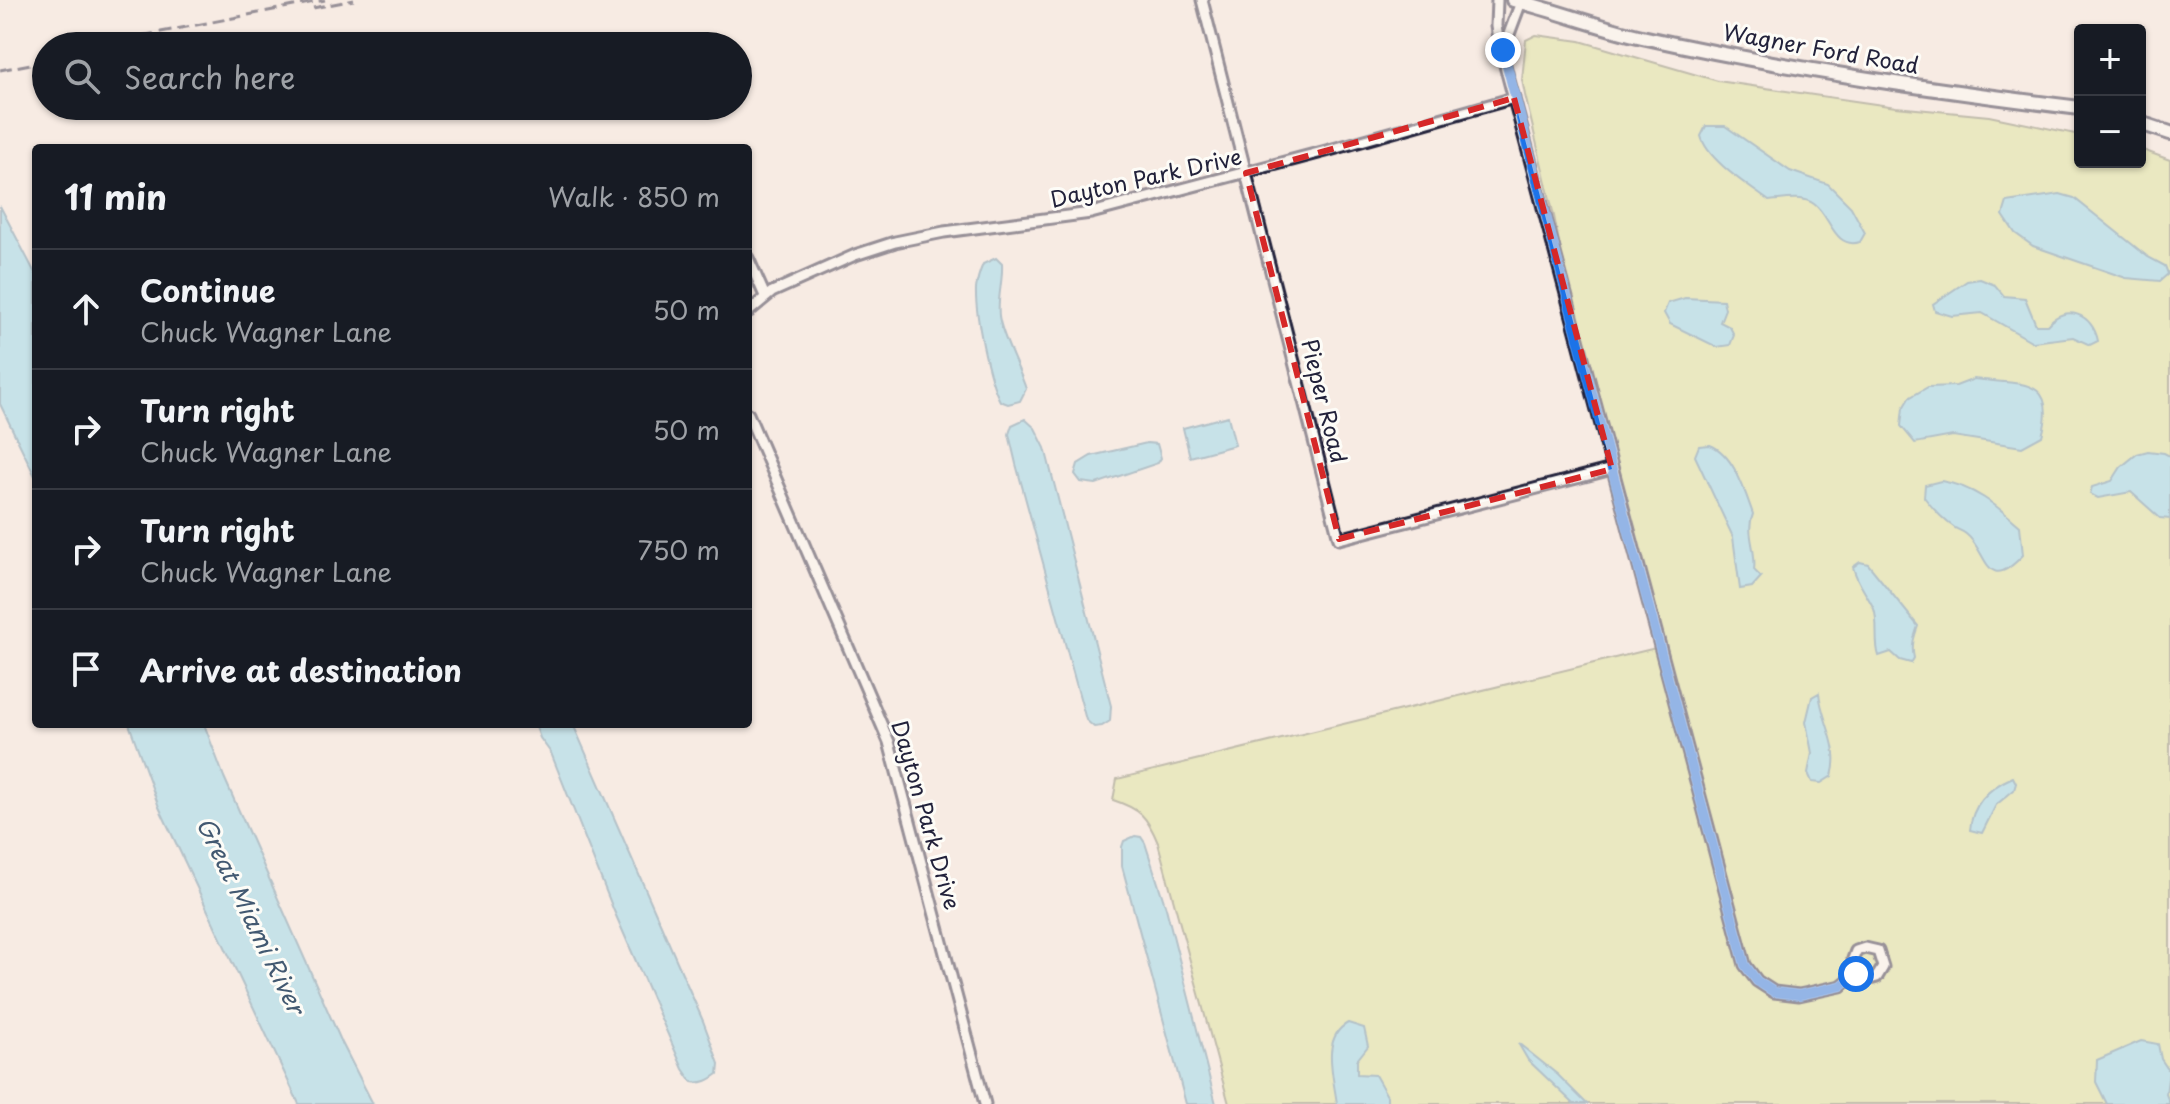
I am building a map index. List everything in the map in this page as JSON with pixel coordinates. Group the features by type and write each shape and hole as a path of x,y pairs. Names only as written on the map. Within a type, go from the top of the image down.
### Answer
{"main road":[{"name":"Wagner Ford Road","path":"1517,1 1625,33 1723,53 1901,83 2074,107"},
{"path":"2146,125 2170,133"}],"street":[{"name":"Pieper Road","path":"1202,0 1339,539 1612,469"},
{"path":"1497,0 1496,26 1514,98 1745,965 1757,981 1774,992 1799,995 1841,986 1856,974"},
{"path":"1503,50 1517,1"},
{"name":"Dayton Park Drive","path":"752,308 765,296 855,255 895,242 944,232 1091,213 1514,98"},
{"path":"752,267 765,296"},
{"name":"Dayton Park Drive","path":"752,423 889,742 985,1104"}],"highlighted area":[{"path":"1514,98 1612,469 1339,539 1246,173"}],"green space":[{"path":"1536,35 1580,41 1718,81 1896,107 1989,116 2074,134 2074,168 2146,168 2146,151 2170,160 2170,1104 1229,1104 1158,843 1142,815 1113,800 1117,779 1660,647 1577,339 1554,216 1522,80 1526,40"}],"water":[{"path":"1706,126 1725,126 1790,171 1828,184 1851,207 1865,233 1860,242 1844,241 1820,209 1809,201 1769,201 1740,180 1705,145 1701,136"},
{"path":"2060,194 2074,198 2148,257 2165,266 2168,274 2160,281 2126,278 2033,246 2015,233 2003,215 2007,202"},
{"path":"0,206 32,267 32,470 0,404"},
{"path":"996,258 1002,264 1001,325 1026,389 1020,401 1008,404 1000,401 991,377 976,300 976,286 983,264"},
{"path":"1980,279 1995,285 2004,296 2025,298 2036,325 2047,325 2062,314 2078,315 2091,324 2098,341 2090,345 2073,337 2033,342 1982,313 1952,316 1935,311 1933,304 1967,281"},
{"path":"1685,298 1723,300 1725,309 1720,322 1730,327 1734,335 1730,345 1717,347 1670,324 1664,313 1668,303"},
{"path":"1974,379 2020,384 2040,393 2045,403 2046,417 2042,436 2022,447 1953,436 1915,443 1901,426 1903,408 1909,398 1928,387 1956,386"},
{"path":"1228,416 1235,445 1190,457 1183,428"},
{"path":"1025,419 1035,428 1045,448 1111,706 1110,721 1102,726 1094,727 1086,720 1016,464 1009,434 1012,425"},
{"path":"1147,443 1157,444 1161,458 1158,463 1096,484 1081,482 1075,474 1078,464 1091,456"},
{"path":"1710,445 1726,456 1732,465 1753,514 1750,528 1754,570 1761,577 1752,587 1740,589 1733,537 1695,456 1699,446"},
{"path":"2148,451 2170,456 2170,519 2160,518 2131,492 2098,498 2090,494 2092,487 2112,481 2121,467 2137,454"},
{"path":"1941,481 1974,492 2020,526 2023,555 2011,567 1994,571 1973,541 1942,517 1924,497 1925,485"},
{"path":"1860,562 1868,564 1918,626 1911,663 1900,660 1891,652 1879,656 1874,609 1853,567"},
{"path":"1819,693 1834,754 1832,776 1821,783 1812,782 1808,773 1812,753 1806,722 1812,697"},
{"name":"Great Miami River","path":"130,728 206,728 224,777 342,1043 373,1104 299,1104 159,807"},
{"path":"536,728 575,728 703,1021 719,1064 718,1074 709,1080 692,1082 683,1069 614,911 551,753"},
{"path":"2013,777 2016,783 2014,790 1996,805 1982,833 1970,830 1978,804 1997,786"},
{"path":"1141,837 1145,843 1166,908 1216,1104 1186,1104 1122,866 1124,841"},
{"path":"1348,1023 1364,1028 1368,1046 1357,1060 1357,1074 1375,1075 1387,1096 1387,1104 1337,1104 1331,1048 1339,1030"},
{"path":"2141,1041 2158,1044 2161,1059 2169,1071 2166,1094 2170,1104 2107,1104 2096,1082 2097,1060"},
{"path":"1518,1043 1558,1075 1587,1104 1574,1104 1528,1060"}],"railway":[{"path":"161,32 325,0"},
{"path":"313,8 354,0"},
{"path":"0,70 32,64"}],"route":[{"path":"1503,50 1745,965 1757,981 1774,992 1799,995 1841,986 1856,974"}]}
